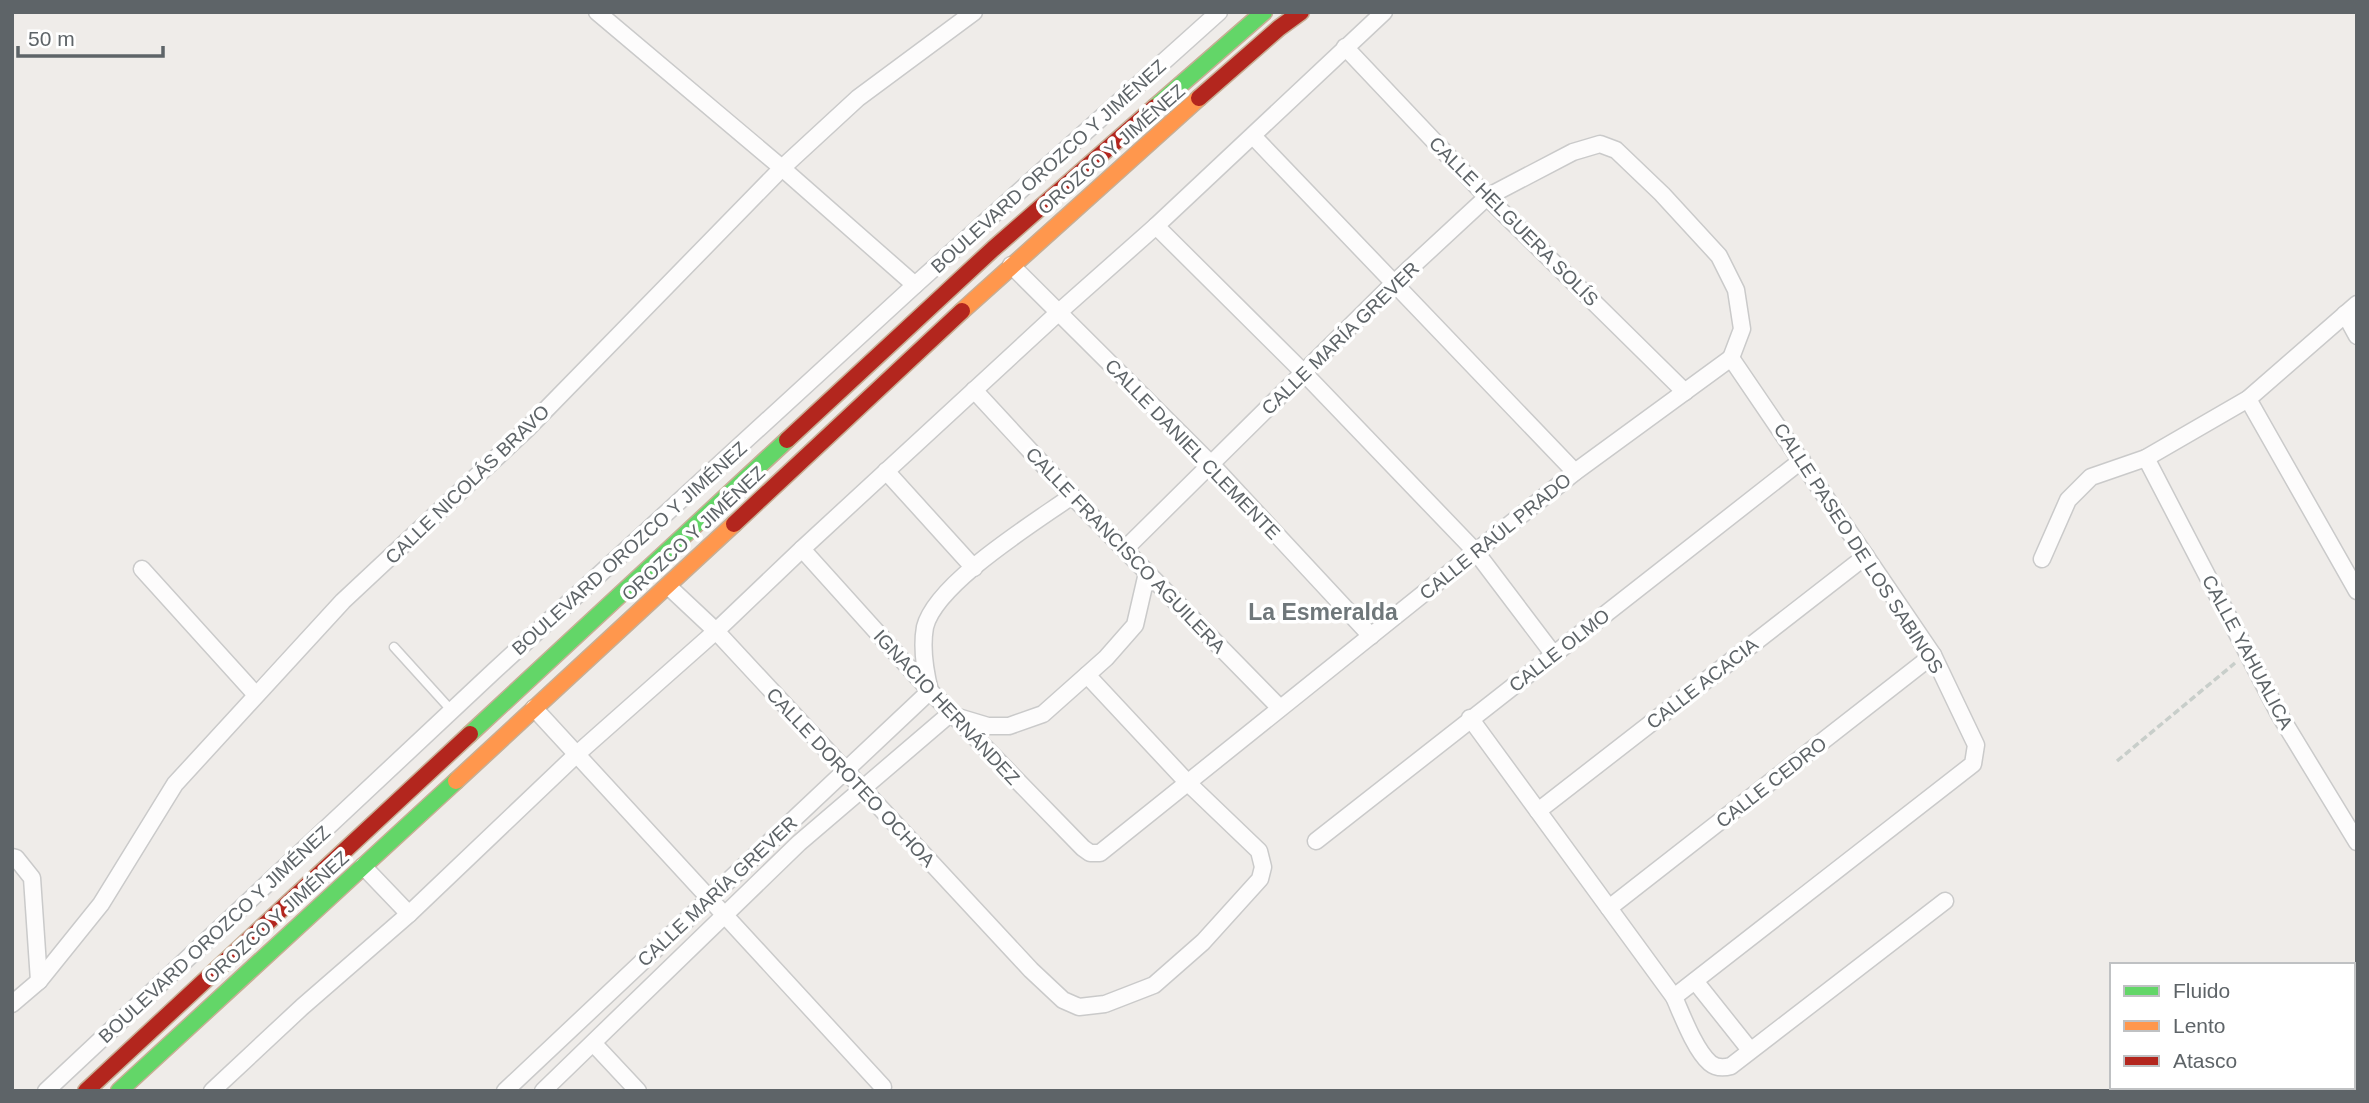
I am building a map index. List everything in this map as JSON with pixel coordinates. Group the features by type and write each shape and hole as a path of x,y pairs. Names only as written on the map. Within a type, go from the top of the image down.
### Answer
{"highway":[{"name":"OROZCO Y JIMÉNEZ","path":"119,1091 668,586 1011,265 1279,28 1301,12"},
{"name":"OROZCO Y JIMÉNEZ","path":"86,1091 993,249 1254,15"}],"street":[{"path":"597,12 782,168 915,285"},
{"name":"CALLE NICOLÁS BRAVO","path":"12,1004 39,981 101,904 175,784 344,600 527,429 782,168 858,98 974,12"},
{"name":"BOULEVARD OROZCO Y JIMÉNEZ","path":"46,1091 452,711 915,285 1219,12"},
{"path":"212,1091 302,1007 408,915 577,754 716,631 1384,12"},
{"name":"CALLE HELGUERA SOLÍS","path":"1345,47 1488,197 1685,392"},
{"path":"1252,135 1575,472"},
{"name":"CALLE MARÍA GREVER","path":"1125,549 1393,284 1488,197 1573,152 1600,144 1616,150 1662,194 1718,256 1736,290 1742,329 1731,358"},
{"path":"1156,226 1303,372 1476,552 1554,655"},
{"name":"CALLE DANIEL CLEMENTE","path":"1011,265 1212,465 1371,636"},
{"path":"2042,559 2068,500 2091,477 2146,458 2248,400 2351,309 2357,336"},
{"name":"CALLE RAÚL PRADO","path":"1100,853 1575,472 1731,358"},
{"name":"CALLE PASEO DE LOS SABINOS","path":"1695,981 1973,764 1976,745 1933,655 1731,358"},
{"name":"CALLE FRANCISCO AGUILERA","path":"974,390 1072,496 1280,708"},
{"path":"2248,400 2357,591"},
{"name":"CALLE YAHUALICA","path":"2146,458 2280,715 2357,842"},
{"name":"CALLE OLMO","path":"1316,841 1802,460"},
{"path":"886,471 974,568"},
{"path":"930,691 923,666 925,626 942,596 974,568 1072,496"},
{"name":"IGNACIO HERNÁNDEZ","path":"802,549 930,691 1083,848 1090,853 1100,853"},
{"name":"CALLE ACACIA","path":"1538,811 1866,556"},
{"path":"142,569 256,695"},
{"path":"952,714 988,726 1009,726 1043,714 1106,658 1135,625 1147,572"},
{"name":"CALLE DOROTEO OCHOA","path":"668,586 716,631 1031,970 1063,1000 1079,1007 1105,1004 1154,985 1203,942 1260,879 1263,867 1259,851 1187,782"},
{"name":"CALLE CEDRO","path":"1609,908 1933,655"},
{"path":"1087,675 1187,782"},
{"name":"CALLE MARÍA GREVER","path":"505,1091 930,691"},
{"path":"534,708 883,1087"},
{"name":"CALLE MARÍA GREVER","path":"543,1091 799,844 952,714"},
{"path":"1471,718 1674,997 1687,1029 1710,1064 1722,1068 1731,1066 1945,901"},
{"path":"12,858 16,858 32,878 39,981"},
{"path":"363,866 408,915"},
{"path":"1674,997 1695,981 1750,1050"},
{"path":"594,1044 638,1091"}],"lane":[{"path":"394,647 452,711"}],"path":[{"path":"2118,761 2247,652"}],"traffic: fast":[{"path":"1155,107 1264,12"},
{"path":"470,734 787,440"},
{"path":"119,1091 456,781"}],"traffic: slow":[{"path":"962,311 1199,98"},
{"path":"456,781 734,524"}],"traffic: jam":[{"path":"1199,98 1301,12"},
{"path":"787,440 993,249 1155,107"},
{"path":"734,524 962,311"},
{"path":"86,1091 470,734"}],"district":[{"name":"La Esmeralda","path":"1323,612"}]}
